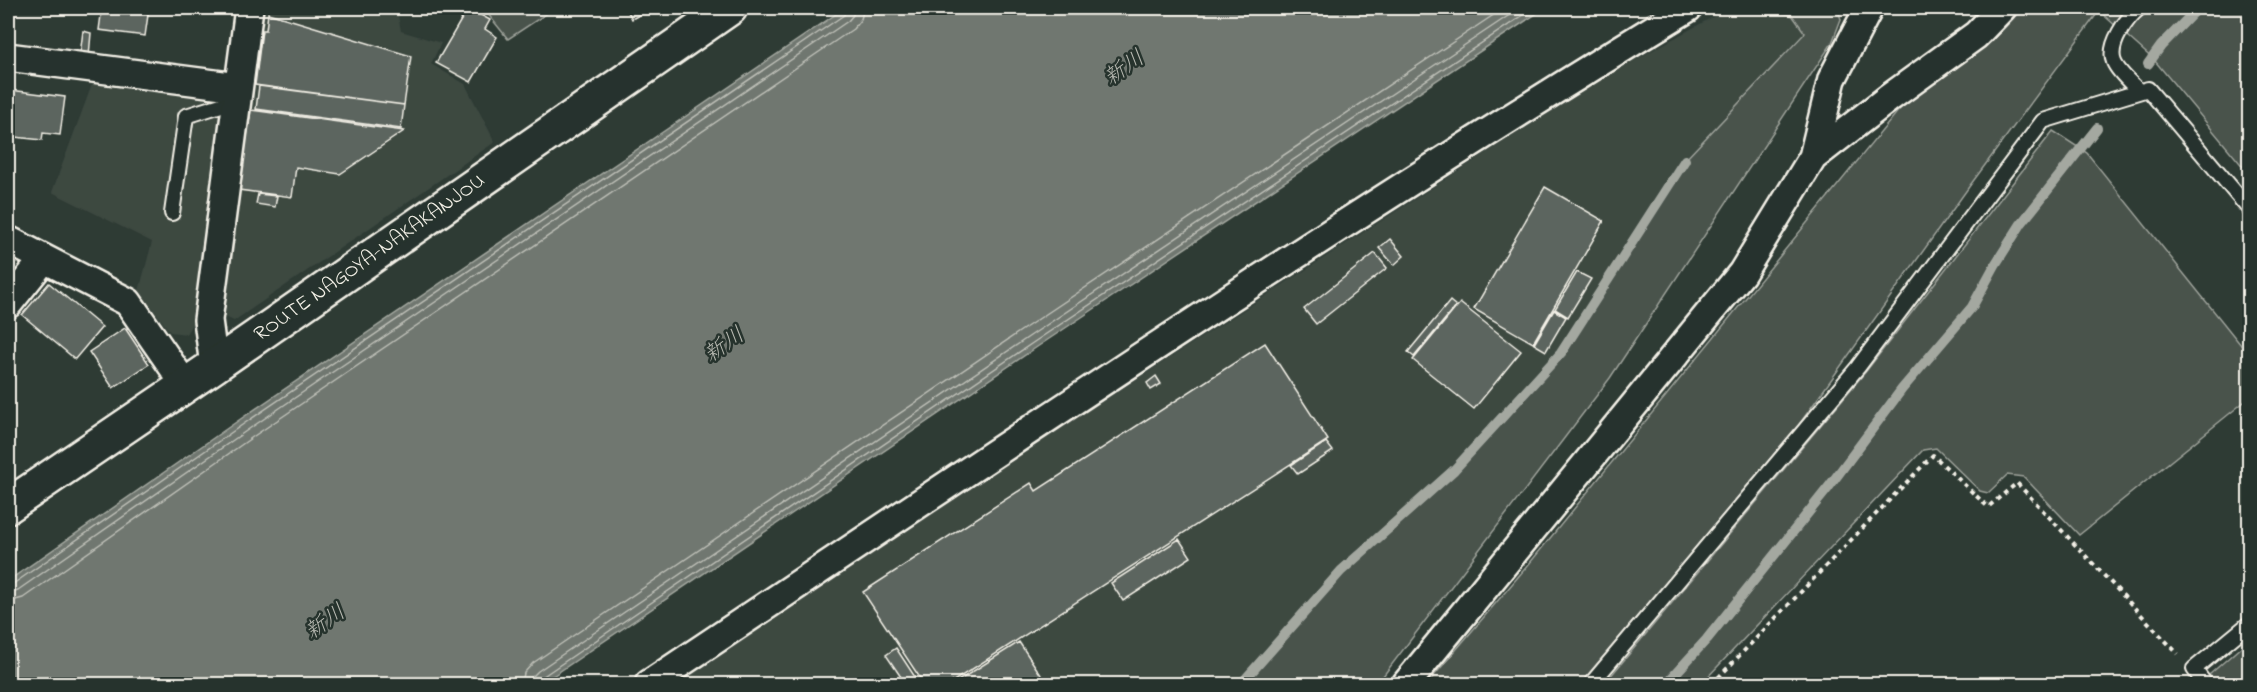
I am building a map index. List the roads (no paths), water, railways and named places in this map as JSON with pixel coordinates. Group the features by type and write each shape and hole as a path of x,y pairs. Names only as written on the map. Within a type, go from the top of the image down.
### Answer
{"main road":[{"name":"ROUTE NAGOYA-NAKAKANJOU","path":"8,506 186,386 730,8"}],"street":[{"path":"214,366 208,320 249,8"},
{"path":"648,684 1393,191 1688,8"},
{"path":"1406,684 1742,273 1813,157 1832,79 1869,8"},
{"path":"1813,157 1976,35 2002,8"},
{"path":"8,57 238,94"},
{"path":"8,240 128,302 186,386"},
{"path":"8,304 44,259"}],"lane":[{"path":"2139,8 2132,14 2112,47 2114,62 2139,91"},
{"path":"1591,684 1858,367 2043,121 2148,88 2250,210"},
{"path":"172,213 186,116 238,94"},
{"path":"2205,684 2193,669 2250,623"}],"water":[{"name":"新川","path":"845,8 1545,8 1037,347 541,684 8,684 8,581 242,418"}],"waterway":[{"path":"2148,64 2161,46 2198,8"},
{"path":"1666,684 1707,639 1828,488 1902,389 1972,307 2021,224 2097,128"},
{"path":"1241,684 1341,571 1454,470 1561,353 1685,160"}]}
